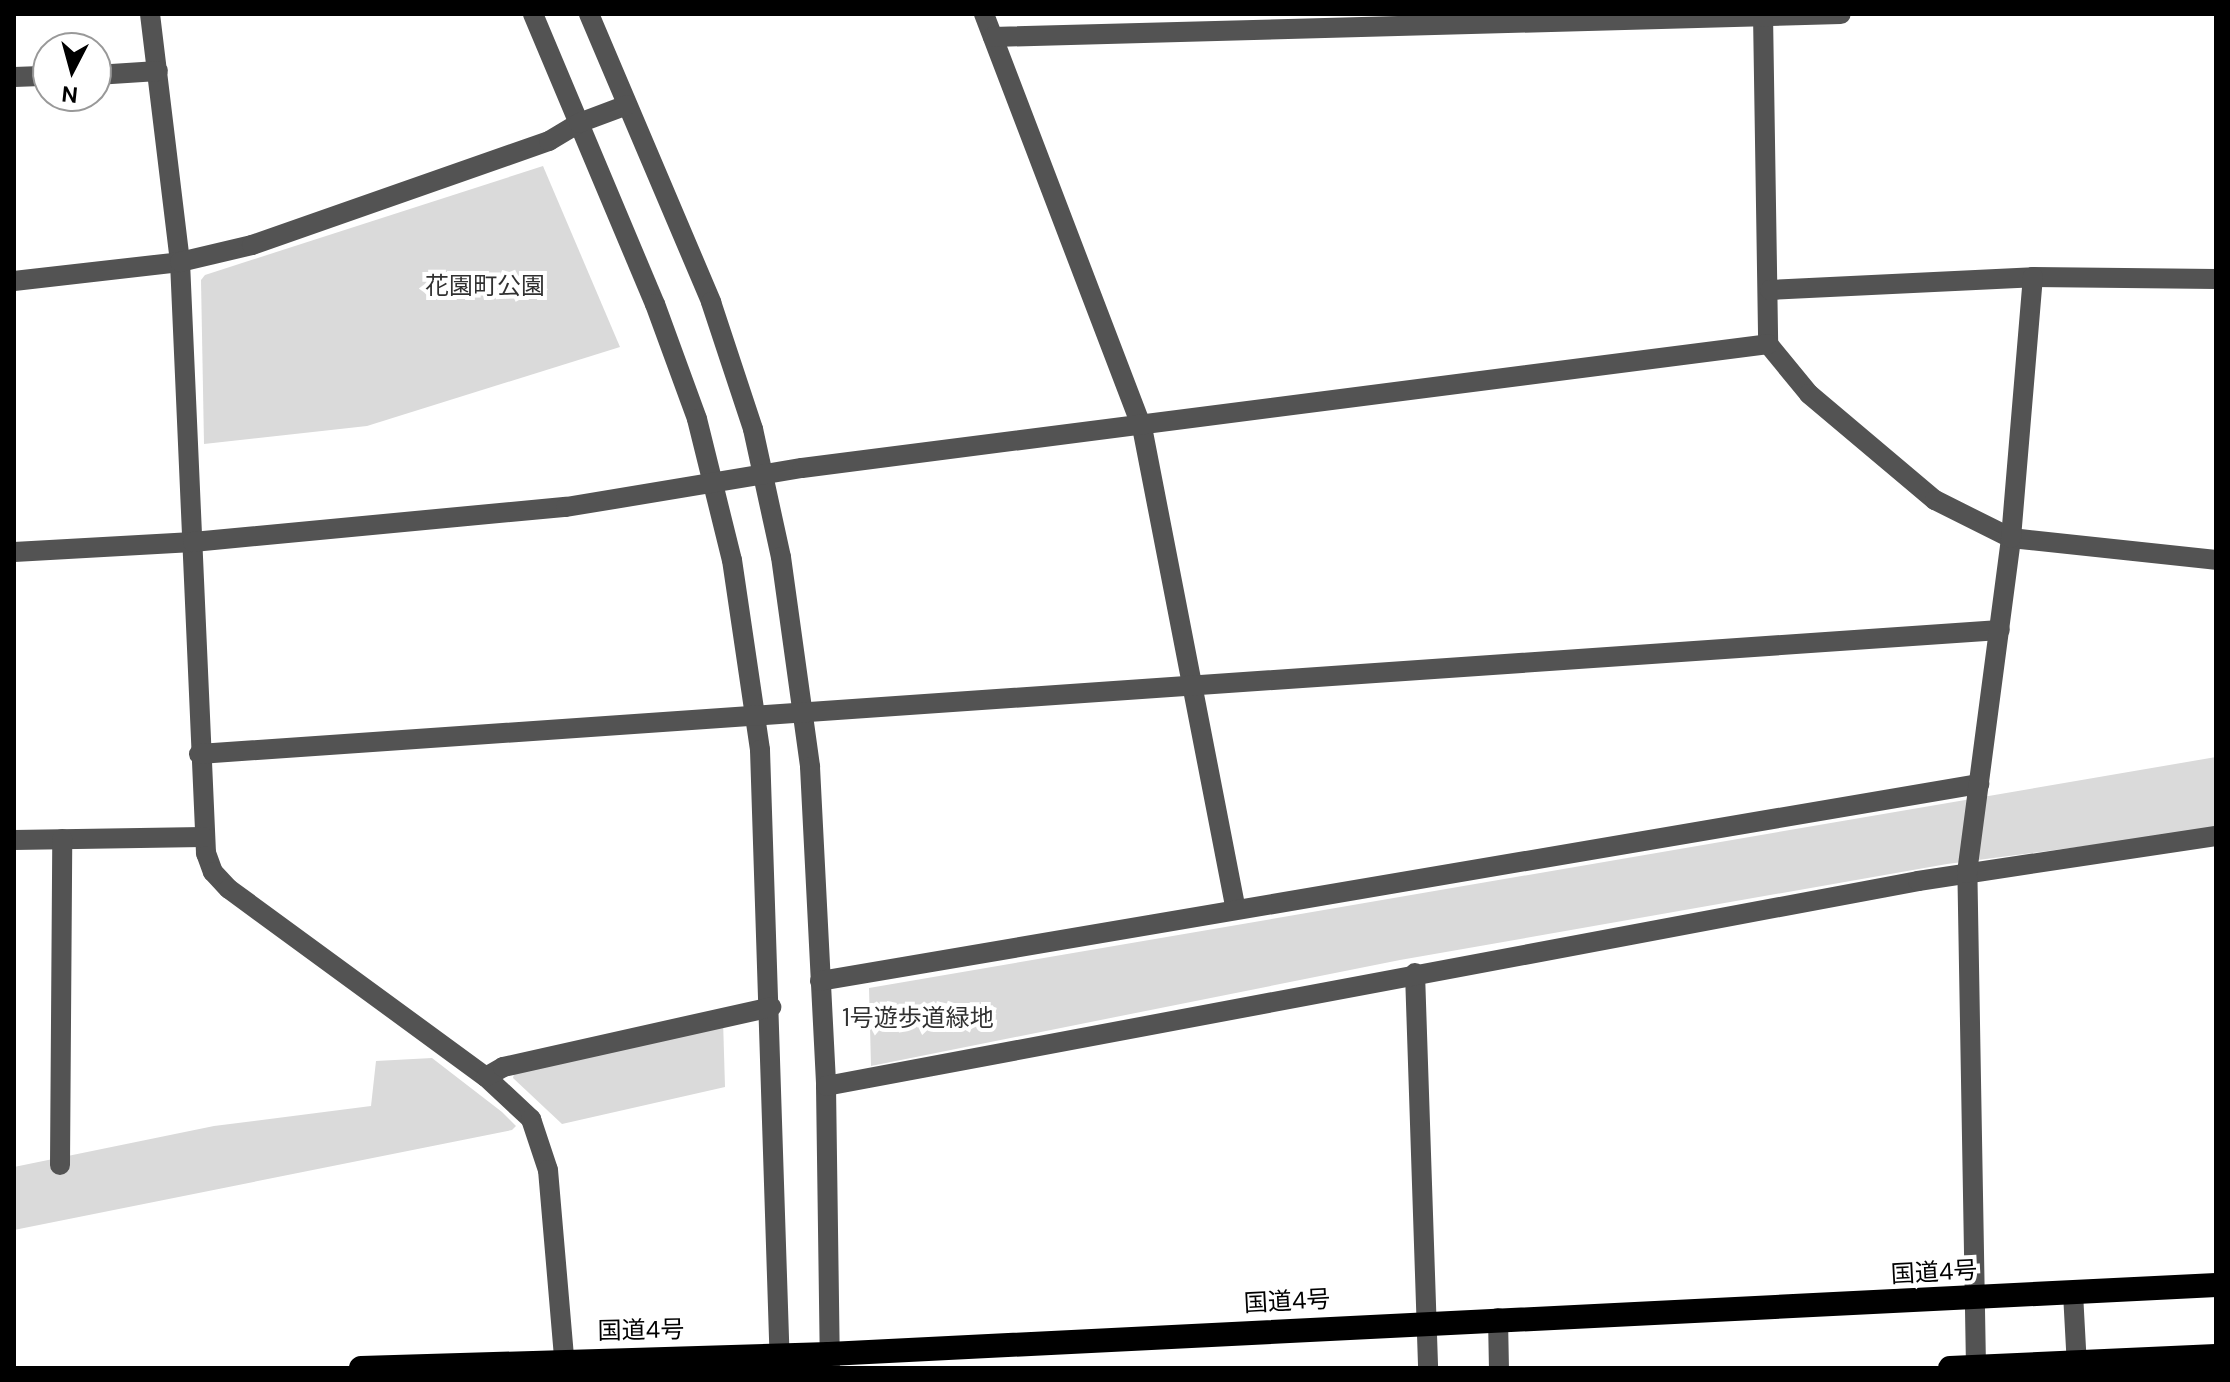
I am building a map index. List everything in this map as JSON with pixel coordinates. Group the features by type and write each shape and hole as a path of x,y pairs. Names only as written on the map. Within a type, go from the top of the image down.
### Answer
{"highway":[{"name":"国道4号","path":"361,1368 830,1361 1427,1321 2216,1285"},
{"path":"1950,1368 2077,1365 2216,1356"}],"street":[{"path":"150,14 180,262 203,837 213,872 229,889 486,1077 531,1119 541,1140 565,1364"},
{"path":"533,14 655,304 714,482 756,718 771,1007 780,1362"},
{"path":"589,14 711,302 763,474 806,712 826,1086 830,1361"},
{"path":"984,14 1142,427 1236,909"},
{"path":"993,37 1841,14"},
{"path":"1763,15 1770,290 1768,344 1809,394 1885,462 1935,500 2011,538 2216,560"},
{"path":"112,74 158,71"},
{"path":"14,281 180,262 252,245 549,141 579,123 627,105"},
{"path":"1770,290 2033,277 2216,279"},
{"path":"1976,1367 1967,873 2011,538 2033,277"},
{"path":"14,552 193,542 566,507 763,474 1142,427 1568,366 1768,344"},
{"path":"199,754 2000,630"},
{"path":"820,981 1979,784"},
{"path":"826,1086 1415,973 1967,873 2216,836"},
{"path":"14,840 203,837"},
{"path":"60,1165 62,839"},
{"path":"1415,973 1428,1368"},
{"path":"486,1077 503,1067 771,1007"},
{"path":"2073,1293 2077,1365"},
{"path":"1498,1318 1499,1368"}],"green space":[{"name":"花園町公園","path":"543,166 620,347 367,426 204,444 201,280 205,275"},
{"name":"1号遊歩道緑地","path":"2216,757 2216,829 1947,864 1400,960 871,1066 869,988"},
{"path":"723,1020 725,1087 562,1124 513,1078 515,1070"},
{"path":"432,1058 516,1126 512,1130 14,1230 14,1167 214,1126 371,1106 376,1061"}]}
